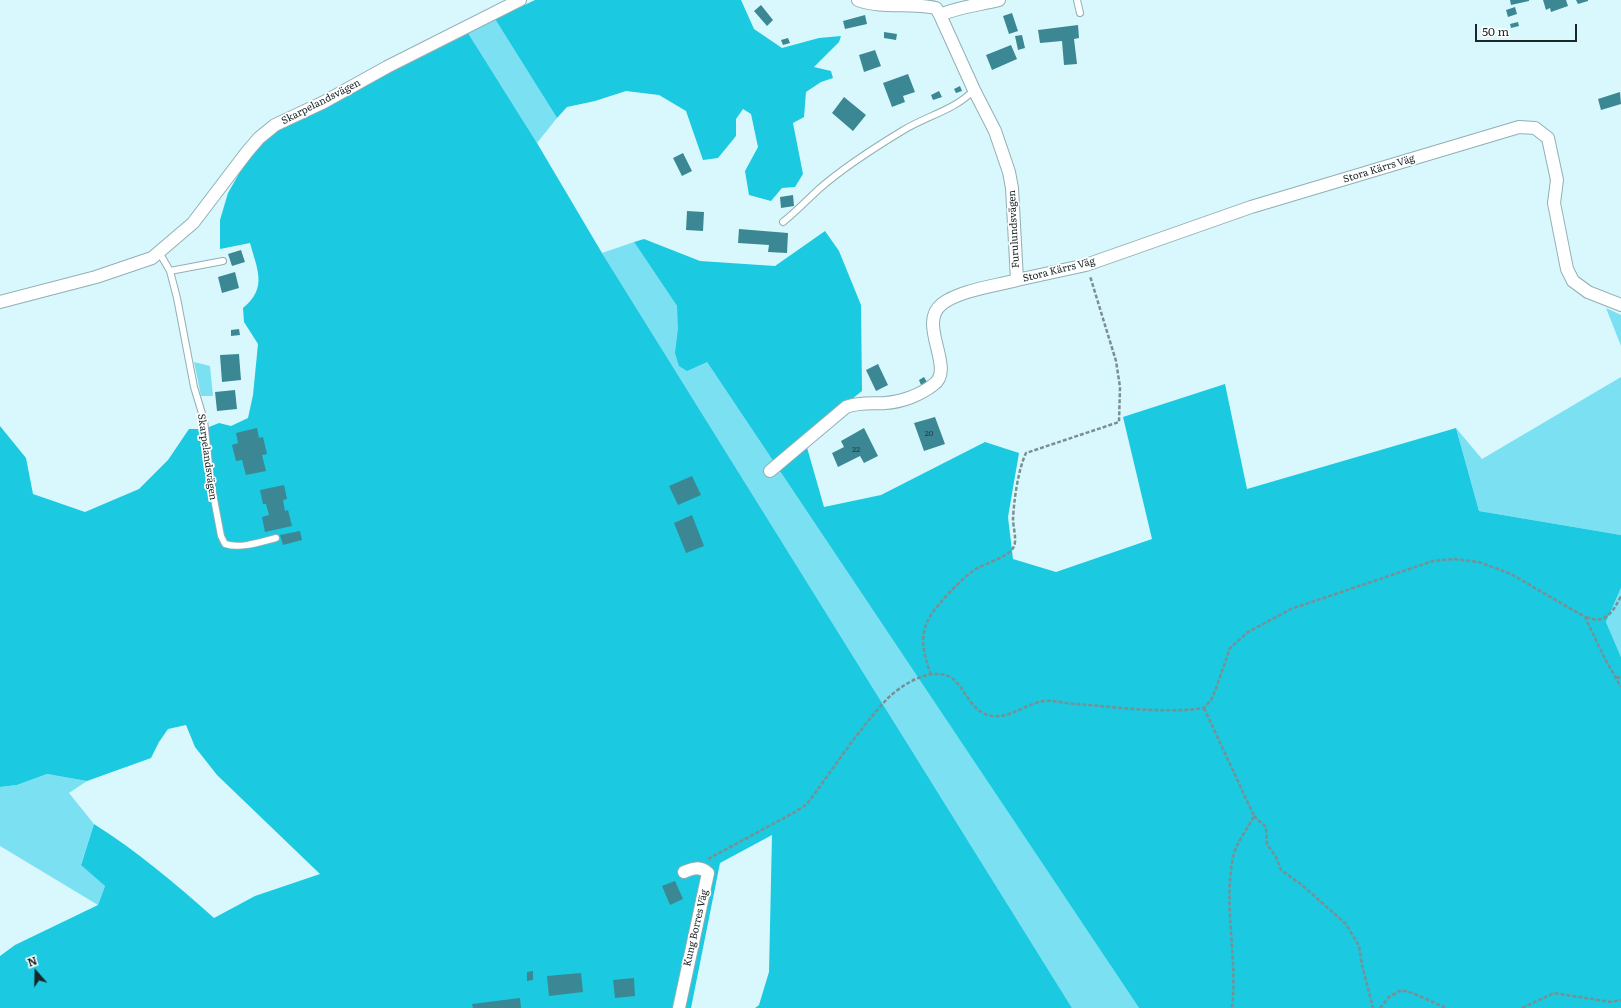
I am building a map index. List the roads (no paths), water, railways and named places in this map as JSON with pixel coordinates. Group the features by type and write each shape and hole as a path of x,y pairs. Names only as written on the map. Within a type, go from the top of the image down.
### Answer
{"street":[{"name":"Skarpelandsvägen","path":"0,302 96,278 141,262 160,252 193,223 247,152 259,138 275,125 324,102 393,63 520,0"},
{"path":"858,0 870,4 925,6 936,8 940,15 950,10 963,9 999,0"},
{"name":"Furulundsvägen","path":"770,471 846,407 855,404 900,400 934,385 939,379 941,369 932,325 935,311 949,299 1017,280 1010,172 995,131 974,90 940,15"},
{"name":"Stora Kärrs Väg","path":"1017,280 1086,265 1251,207 1519,127 1535,128 1548,138 1558,180 1554,203 1567,269 1573,281 1588,292 1621,305"},
{"name":"Kung Borres Väg","path":"678,1008 708,873 702,868 694,868 684,872"}],"lane":[{"path":"1077,0 1080,13"},
{"path":"783,222 855,161 903,130 964,100 974,90"},
{"name":"Skarpelandsvägen","path":"160,252 170,271 177,298 194,387 204,420 211,483 221,536 225,544 233,546 240,546 276,538"},
{"path":"170,271 223,261"}]}
